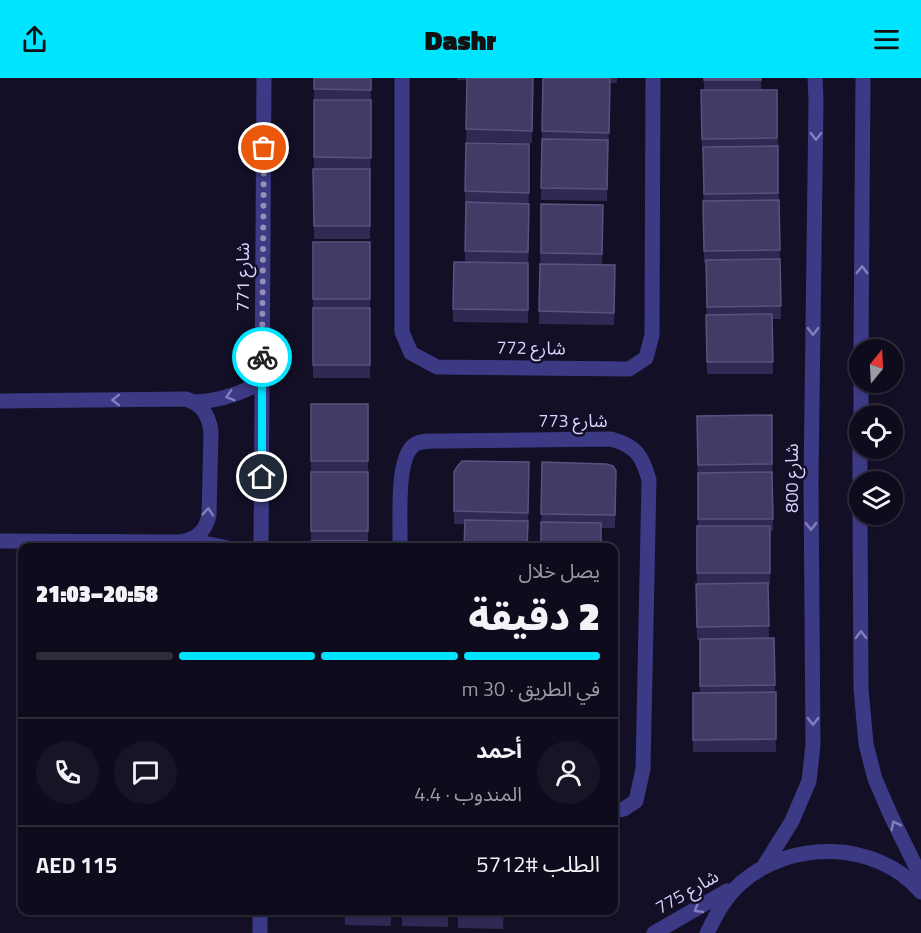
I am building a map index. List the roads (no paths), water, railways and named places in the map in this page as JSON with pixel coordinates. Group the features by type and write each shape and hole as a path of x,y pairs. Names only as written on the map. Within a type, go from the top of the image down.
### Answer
{"street":[{"name":"شارع 771","path":"261,543 264,78"},
{"name":"شارع 772","path":"402,78 402,332 411,353 437,367 629,369 646,358 652,335 653,78"},
{"name":"شارع 800","path":"765,866 792,821 809,781 813,745 811,481 815,78"},
{"path":"861,339 863,78"},
{"path":"0,401 186,399 195,402 223,399 262,382"},
{"path":"189,540 203,531 209,516 211,432 207,415 195,402"},
{"name":"شارع 773","path":"400,543 404,458 414,445 427,441 611,439 627,443 639,453 649,480 643,770 636,801 618,810"},
{"path":"860,525 861,688 866,744 875,779 921,877"},
{"path":"0,542 189,540 204,543"},
{"path":"707,933 720,906 740,884 765,866 801,852 840,851 878,860 912,881 921,892"},
{"name":"شارع 775","path":"654,933 740,884"},
{"path":"260,915 260,933"}]}
